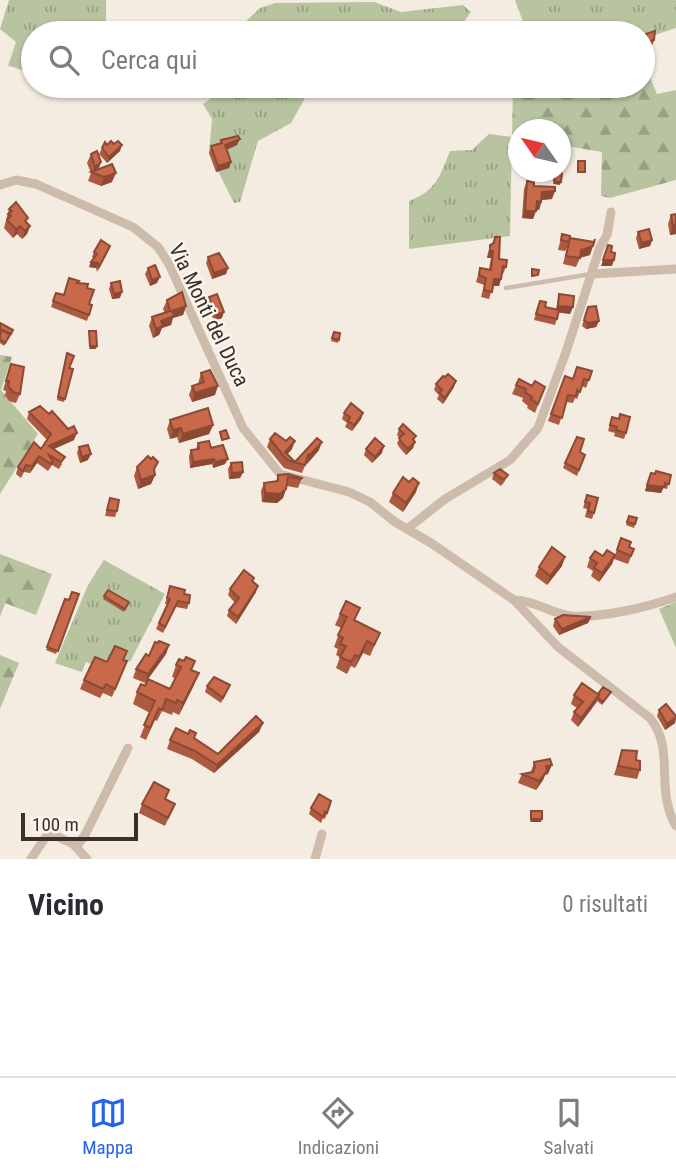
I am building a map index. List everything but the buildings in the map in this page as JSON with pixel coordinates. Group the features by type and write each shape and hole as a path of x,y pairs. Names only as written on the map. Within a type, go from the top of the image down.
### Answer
{"street":[{"name":"Via Monti del Duca","path":"0,185 16,180 36,184 133,227 158,247 169,264 243,428 280,474 349,492 370,502 407,529"},
{"path":"611,212 607,235 538,428 510,460 445,499 407,529 431,542 514,600 558,647 650,718 660,730 663,745 664,797 676,826"},
{"path":"592,274 676,269"},
{"path":"514,600 528,600 572,616 628,610 655,605 676,597"},
{"path":"76,847 85,835 128,748"},
{"path":"31,859 45,838 52,834 68,841 87,859"},
{"path":"315,859 322,834"}],"lane":[{"path":"506,288 592,274"}],"green space":[{"path":"9,0 106,0 106,21 21,21 21,70 8,66 16,42 0,29"},
{"path":"515,0 676,0 676,28 655,35 655,21 523,21"},
{"path":"374,2 401,12 463,5 471,12 464,21 246,21 260,8 275,3"},
{"path":"655,89 657,94 676,90 676,180 610,198 601,196 602,152 571,147 571,119 512,119 513,98 655,98"},
{"path":"211,98 305,98 291,123 258,141 240,202 234,203 209,153 212,119 203,104"},
{"path":"489,134 508,136 508,182 511,182 510,236 409,249 409,201 436,182 450,151 472,150"},
{"path":"0,355 12,357 1,390 38,434 0,494"},
{"path":"0,554 52,574 36,615 5,603 0,617"},
{"path":"104,560 165,594 130,662 112,654 104,670 86,662 82,672 55,663 88,585"},
{"path":"676,602 676,648 659,609"},
{"path":"0,655 19,663 0,709"}]}
